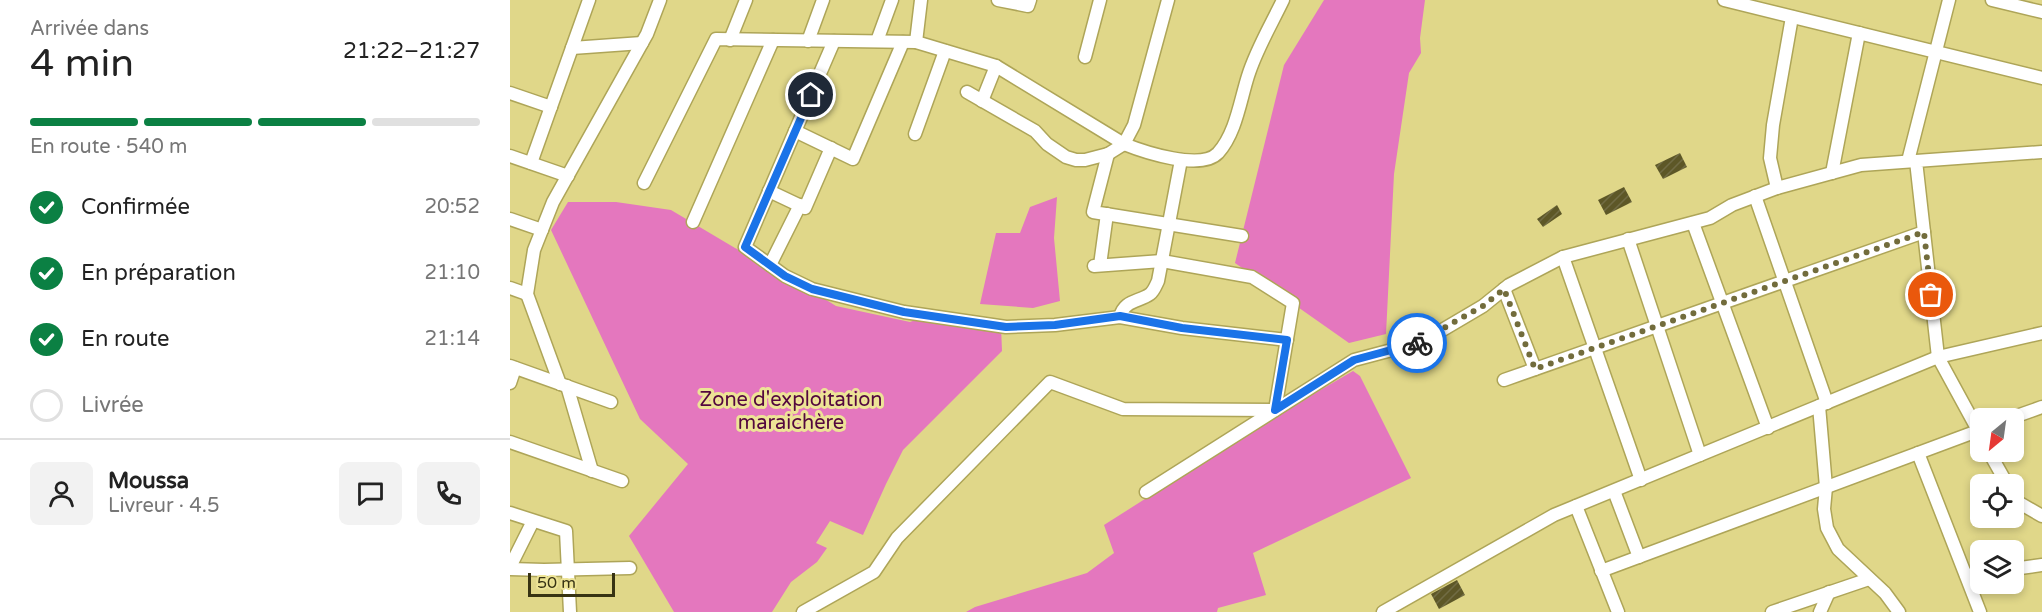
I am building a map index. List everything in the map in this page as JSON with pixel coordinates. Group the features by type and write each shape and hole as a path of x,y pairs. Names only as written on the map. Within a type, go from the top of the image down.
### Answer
{"street":[{"path":"531,163 589,0"},
{"path":"592,471 564,385 527,294 534,250 553,202 642,43 660,0"},
{"path":"730,40 746,0"},
{"path":"808,40 823,0"},
{"path":"877,42 892,0"},
{"path":"916,42 921,0"},
{"path":"998,0 1028,6 1030,0"},
{"path":"1085,57 1100,0"},
{"path":"967,92 1035,131 1047,144 1066,157 1084,160 1108,154 1124,144 1134,125 1168,0"},
{"path":"644,183 716,39 916,42 996,66 1124,144 1147,153 1181,160 1207,159 1216,154 1228,136 1249,72 1283,0"},
{"path":"1724,0 2042,78"},
{"path":"1949,0 1912,161 1924,232 1938,357 1970,416"},
{"path":"1992,0 2042,12"},
{"path":"1777,188 1770,158 1773,125 1792,17"},
{"path":"1832,173 1859,33"},
{"path":"693,222 773,40"},
{"path":"834,41 745,247 785,276 812,289 904,312 1006,327 1055,325 1120,316 1182,328 1287,340"},
{"path":"795,131 854,159 903,42"},
{"path":"572,48 642,43"},
{"path":"915,134 945,51"},
{"path":"982,101 996,66"},
{"path":"510,93 551,107"},
{"path":"769,191 805,208 831,148"},
{"path":"1146,492 1354,360 1422,342 1483,306 1504,289 1563,257 1710,218 1732,205 1777,188 1861,165 2042,152"},
{"path":"1108,154 1093,212 1242,236"},
{"path":"510,156 568,176"},
{"path":"1120,316 1127,304 1150,294 1158,281 1181,160"},
{"path":"1755,196 1823,405 1826,488 1824,509 1827,528 1838,549 1885,593 1899,612"},
{"path":"770,265 800,205"},
{"path":"1107,214 1097,266 1162,261 1252,277 1293,303 1275,410"},
{"path":"510,219 542,230"},
{"path":"1693,223 1768,428"},
{"path":"1504,380 1924,232"},
{"path":"1628,239 1700,455"},
{"path":"1563,257 1641,480"},
{"path":"510,288 527,294"},
{"path":"1504,289 1535,369"},
{"path":"1383,612 1554,515 1938,357 2042,333"},
{"path":"510,383 513,367 611,402"},
{"path":"803,612 874,573 897,538 1050,382 1123,409 1275,410"},
{"path":"2024,413 2042,407"},
{"path":"1601,571 1970,435"},
{"path":"510,442 622,481"},
{"path":"1918,453 1980,612"},
{"path":"1614,491 1639,557"},
{"path":"1576,506 1618,612"},
{"path":"2024,506 2042,516"},
{"path":"510,513 566,531 570,612"},
{"path":"533,521 510,568 568,570 630,568"},
{"path":"2024,567 2042,565"},
{"path":"1966,576 1970,575"},
{"path":"1772,612 1869,579"},
{"path":"1820,612 1829,592"}],"green space":[{"path":"1324,0 1425,0 1420,38 1421,53 1409,73 1394,174 1386,334 1349,343 1235,263 1284,65"},
{"path":"1057,197 1054,238 1060,301 1033,308 980,304 996,233 1020,233 1030,207"},
{"name":"Zone d'exploitation maraichère","path":"568,202 616,202 671,210 735,248 770,265 836,306 910,322 928,315 1001,326 1002,351 903,450 863,535 830,521 816,543 827,548 817,562 791,582 772,612 674,612 629,536 688,464 640,419 551,230"},
{"path":"1353,371 1360,376 1411,478 1253,553 1266,595 1218,608 1217,612 966,612 975,607 1087,573 1114,553 1104,525 1274,417"}],"building":[{"path":"1680,153 1687,167 1663,179 1655,165"},
{"path":"1624,187 1632,202 1606,215 1598,200"},
{"path":"1557,205 1562,214 1543,227 1537,219"},
{"path":"1457,580 1465,595 1439,609 1431,594"}],"way so far":[{"path":"1417,343 1483,306 1504,289 1535,369 1924,232 1931,295"}],"route":[{"path":"811,95 745,247 785,276 812,289 904,312 1006,327 1055,325 1120,316 1182,328 1287,340 1275,410 1354,360 1417,343"}]}
